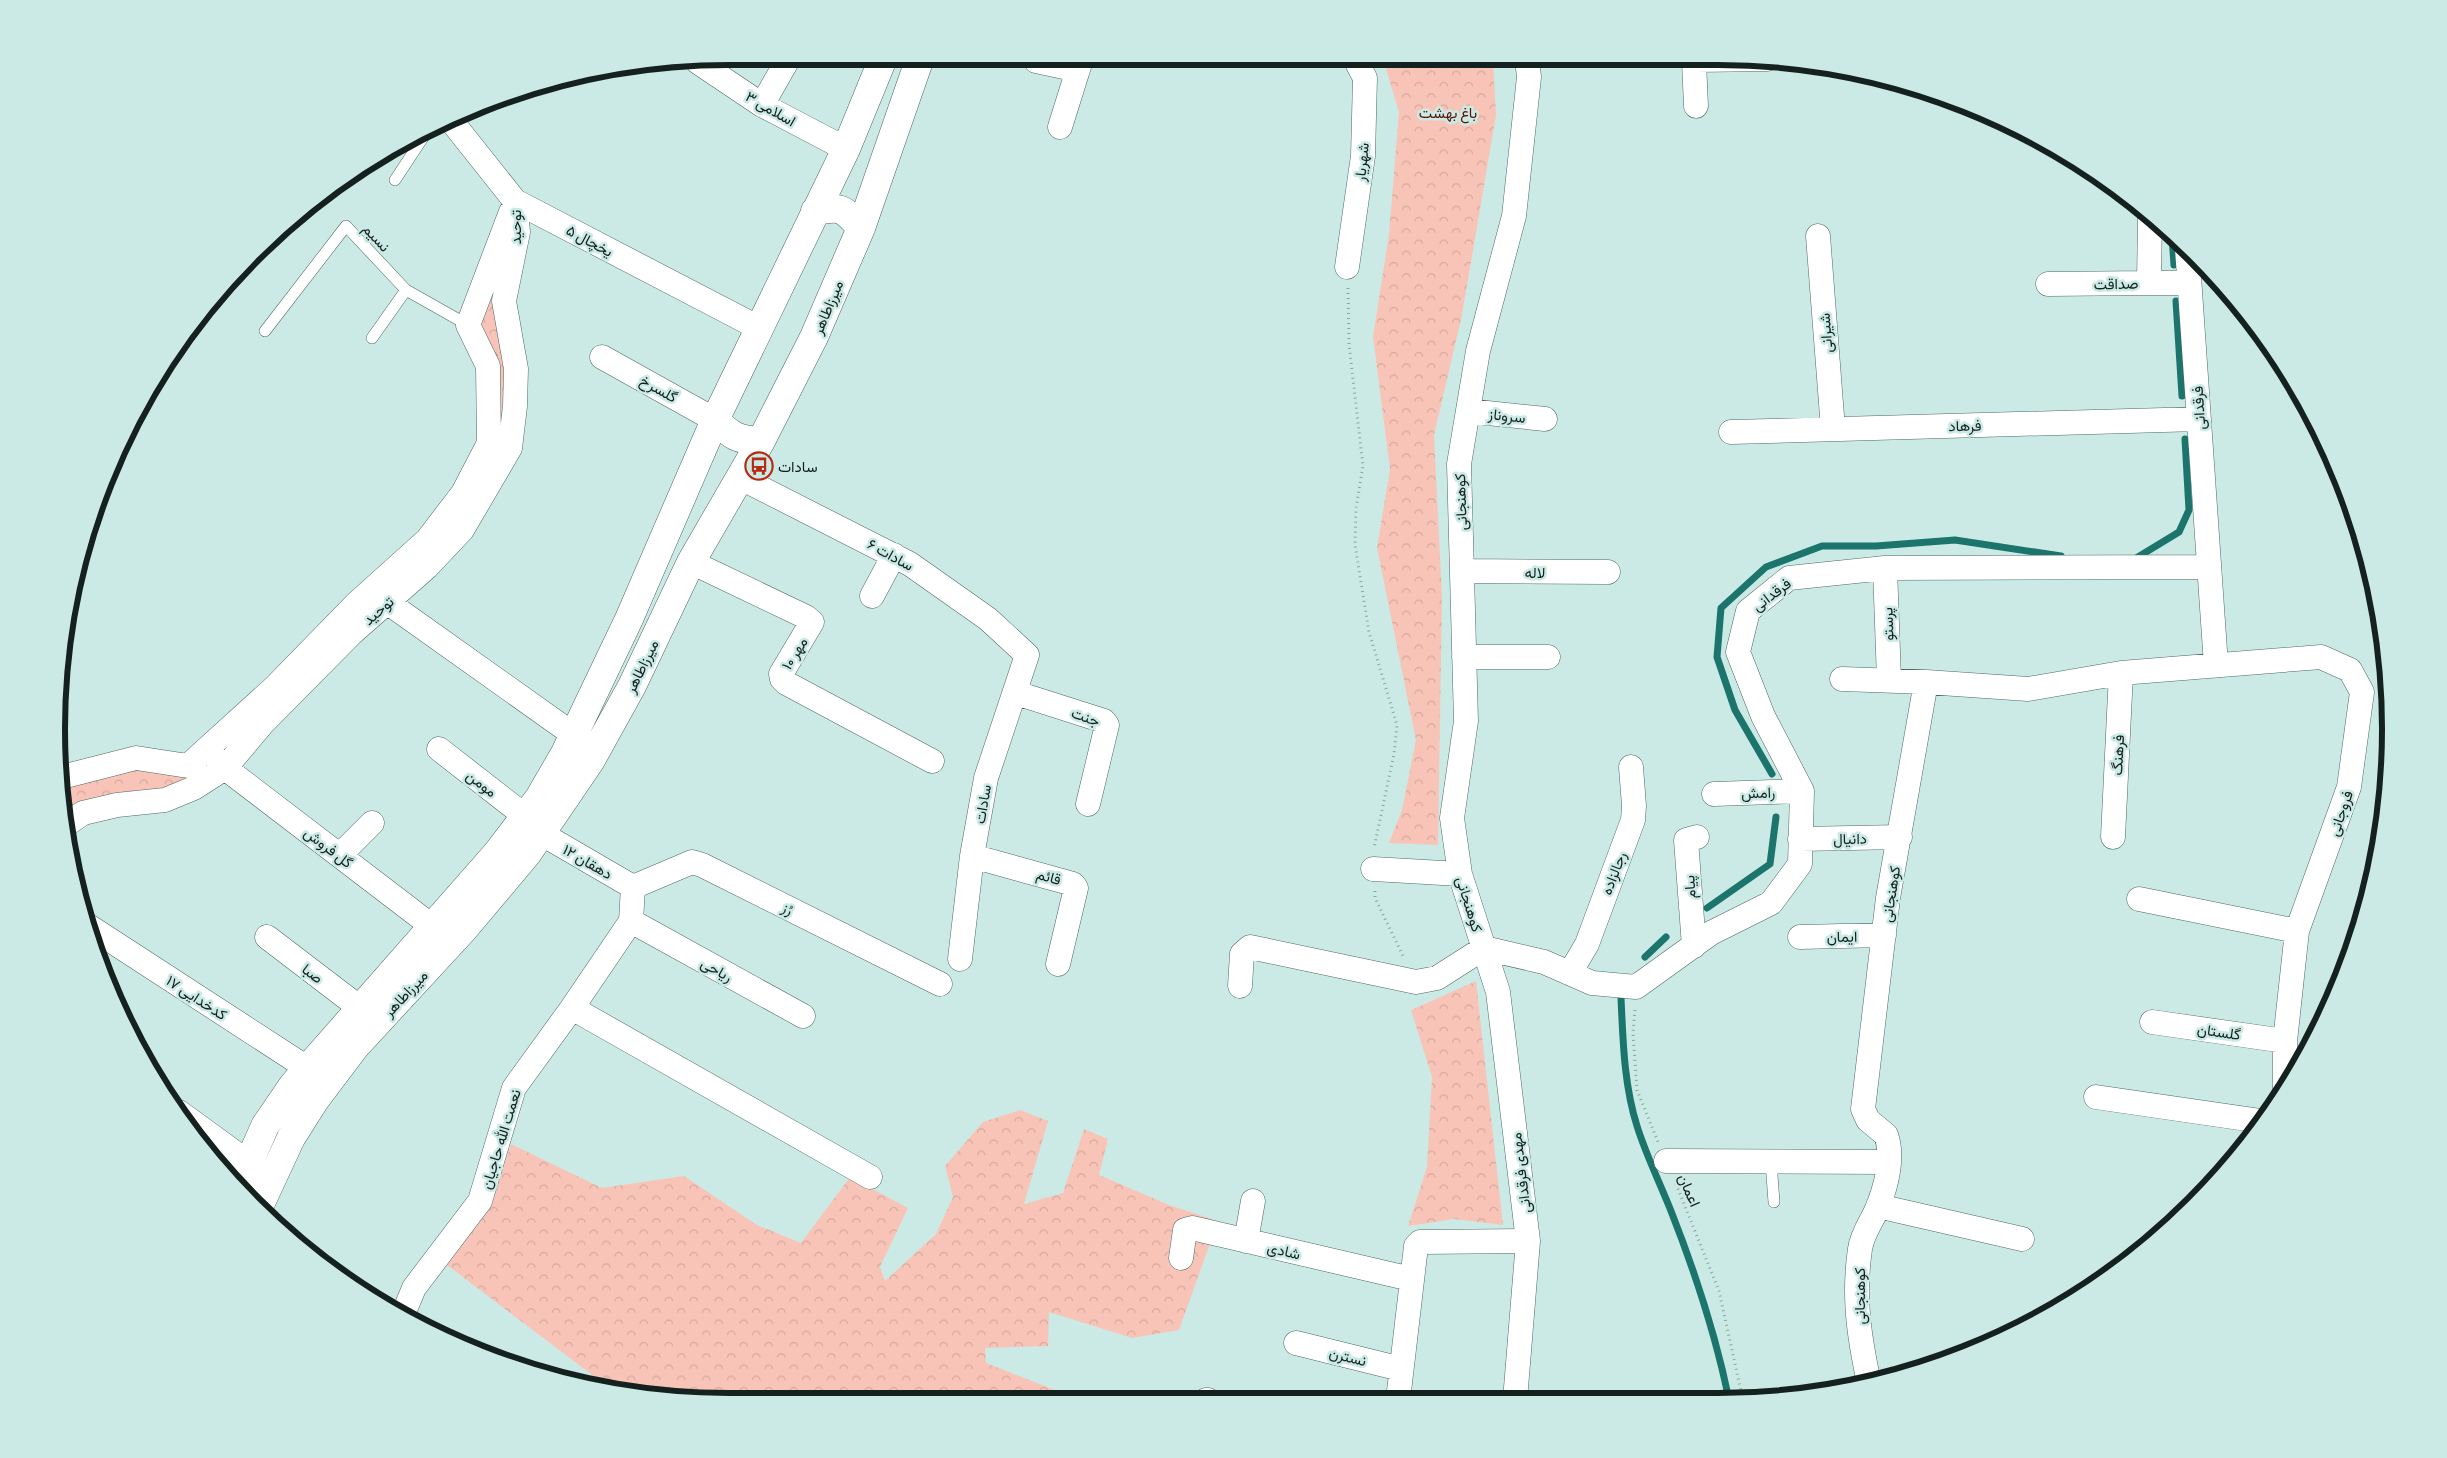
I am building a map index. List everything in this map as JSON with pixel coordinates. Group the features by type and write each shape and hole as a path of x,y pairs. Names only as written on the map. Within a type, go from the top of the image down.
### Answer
{"main road":[{"name":"میرزاطاهر","path":"241,1180 265,1126 307,1068 497,853 534,825 539,798 574,735 629,619 715,420 846,149 880,65"},
{"name":"میرزاطاهر","path":"262,1201 291,1138 315,1100 355,1047 464,929 534,825 591,760 632,686 691,562 761,441 814,337 861,228 918,65"},
{"path":"815,211 835,207 847,212 861,228"},
{"path":"715,420 732,436 746,440 761,441"}],"street":[{"path":"762,105 785,65"},
{"path":"1060,127 1079,65"},
{"name":"شهریار","path":"1347,267 1363,156 1365,78 1358,65"},
{"name":"کوهنجانی","path":"1484,948 1460,874 1452,818 1466,721 1459,464 1478,351 1514,216 1529,77 1528,65"},
{"path":"1694,65 1696,106"},
{"name":"اسلامی ۳","path":"703,66 762,105 846,149"},
{"name":"یخچال ۵","path":"454,125 515,201 759,328"},
{"name":"توحید","path":"468,325 515,201"},
{"name":"توحید","path":"66,776 136,758 188,766 274,687 381,594 427,567 462,530 500,446 515,406 516,369 504,301 518,232 515,201"},
{"name":"صداقت","path":"2048,284 2149,283 2150,225"},
{"name":"شیرانی","path":"1818,236 1833,429"},
{"name":"فرقدانی","path":"2188,259 2216,665"},
{"path":"2149,283 2189,283"},
{"path":"468,325 488,366 500,446"},
{"name":"گلسرخ","path":"602,357 715,420"},
{"path":"488,366 516,369"},
{"name":"سروناز","path":"1468,411 1545,419"},
{"name":"فرهاد","path":"1732,432 2199,419"},
{"name":"سادات ۶","path":"739,477 894,555 988,619 1027,655"},
{"path":"872,596 894,555"},
{"name":"مهر ۱۰","path":"691,562 806,617 812,622 781,674 782,679 932,762"},
{"name":"فرقدانی","path":"1636,987 1711,933 1771,903 1800,864 1802,791 1763,716 1738,652 1748,611 1789,578 1885,568 2208,568"},
{"name":"پرستو","path":"1885,568 1889,680"},
{"name":"لاله","path":"1462,571 1608,572"},
{"path":"381,594 574,735"},
{"name":"توحید","path":"72,821 83,813 117,805 165,800 194,788 225,768 263,723 352,633 381,594"},
{"name":"سادات","path":"960,958 972,856 986,778 1016,693 1027,655"},
{"path":"1464,656 1548,657"},
{"name":"فروجانی","path":"2216,665 2321,657 2350,670 2362,692 2349,787 2297,931 2286,1041 2285,1073"},
{"path":"1842,679 1889,680 2028,689 2121,673 2216,665"},
{"name":"فرهنگ","path":"2113,837 2121,673"},
{"name":"کوهنجانی","path":"1868,1375 1858,1332 1856,1294 1860,1247 1878,1206 1889,1162 1886,1135 1868,1120 1863,1109 1884,935 1926,682"},
{"name":"جنت","path":"1016,693 1104,721 1107,725 1088,804"},
{"name":"گل فروش","path":"206,748 225,768 433,927"},
{"name":"مومن","path":"439,749 534,825"},
{"name":"رجالزاده","path":"1570,973 1587,944 1633,820 1634,806 1630,767"},
{"name":"رامش","path":"1714,794 1802,791"},
{"path":"340,855 372,823"},
{"name":"دهقان ۱۲","path":"534,825 634,887"},
{"name":"پیام","path":"1694,946 1686,840 1697,837"},
{"name":"دانیال","path":"1800,839 1900,837"},
{"name":"قائم","path":"972,856 1073,884 1076,888 1058,964"},
{"name":"رُز","path":"634,887 692,862 702,865 940,984"},
{"path":"1373,869 1460,874"},
{"name":"نعمت الله حاجیان","path":"405,1309 414,1288 480,1201 514,1088 572,1008 631,921 634,887"},
{"path":"2139,899 2297,931"},
{"name":"ریاحی","path":"631,921 802,1016"},
{"name":"کدخدایی ۱۷","path":"97,931 307,1068"},
{"name":"ایمان","path":"1800,937 1884,935"},
{"name":"صبا","path":"267,938 360,1008"},
{"path":"1240,986 1242,954 1250,947 1416,982 1437,978 1484,948 1544,962 1592,982 1636,987"},
{"name":"مهدی فرقدانی","path":"1484,948 1498,992 1528,1242 1516,1393"},
{"path":"572,1008 870,1177"},
{"name":"گلستان","path":"2152,1022 2286,1041"},
{"path":"2096,1097 2254,1120"},
{"path":"196,1124 249,1163"},
{"path":"1666,1161 1889,1162"},
{"path":"1246,1241 1252,1201"},
{"path":"1878,1206 2022,1239"},
{"name":"شادی","path":"1181,1258 1185,1230 1188,1228 1411,1279"},
{"path":"1399,1393 1414,1251 1420,1242 1528,1242"},
{"name":"نسترن","path":"1296,1343 1401,1368"}],"lane":[{"path":"395,180 421,141"},
{"name":"نسیم","path":"265,331 346,226 406,290 468,325"},
{"path":"372,338 406,290"},
{"path":"1771,1162 1774,1202"}],"path":[{"path":"1347,267 1349,344 1363,466 1356,508 1355,545 1369,632 1397,725 1394,754 1372,855 1375,898 1416,982"},
{"name":"اعمان","path":"1636,987 1633,1033 1636,1090 1719,1291 1741,1392"}],"green space":[{"name":"باغ بهشت","path":"1385,65 1493,65 1496,115 1462,315 1434,435 1442,597 1438,845 1389,843 1402,810 1416,740 1377,548 1390,469 1373,337 1389,234 1399,112"},
{"path":"512,216 514,233 500,297 513,369 508,447 461,531 350,631 261,722 223,766 192,786 165,797 107,804 80,811 71,817 67,781 135,762 186,770 273,694 381,585 429,542 464,497 491,446 492,368 474,328"},
{"path":"1476,981 1503,1225 1454,1219 1408,1226 1427,1167 1432,1077 1411,1010"},
{"path":"1020,1110 1048,1121 1024,1204 1063,1193 1084,1129 1108,1139 1099,1175 1169,1205 1218,1221 1179,1330 1132,1338 1049,1312 1048,1346 985,1348 986,1363 1063,1393 686,1392 599,1380 447,1265 491,1205 511,1144 602,1188 684,1176 757,1225 801,1243 850,1177 908,1208 880,1267 885,1281 936,1234 953,1197 945,1166 983,1122"}],"waterway":[{"path":"2173,245 2174,265"},
{"path":"2176,301 2182,396"},
{"path":"2133,560 2179,532 2189,510 2185,439"},
{"path":"1772,774 1735,710 1717,657 1721,608 1766,567 1822,546 1876,546 1955,540 2061,556"},
{"path":"1707,908 1770,864 1776,817"},
{"path":"1645,957 1666,937"},
{"path":"1621,998 1625,1063 1629,1095 1637,1126 1688,1257 1718,1352 1727,1393"}],"place":[{"name":"سادات","path":"759,466"}]}
